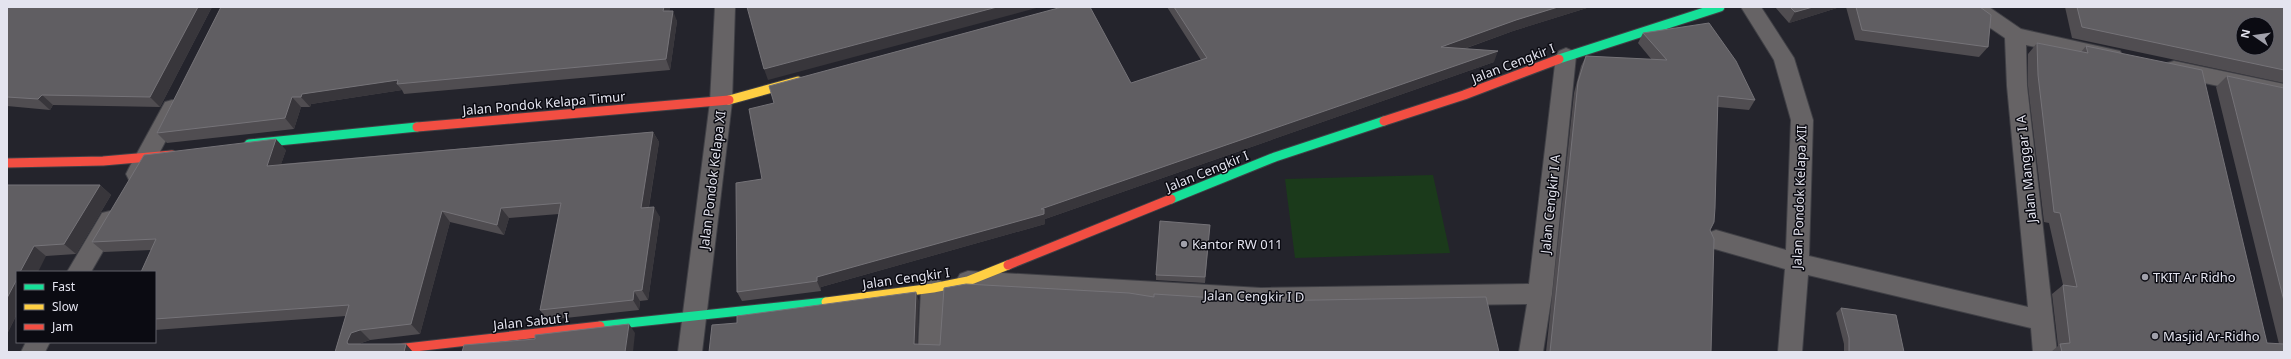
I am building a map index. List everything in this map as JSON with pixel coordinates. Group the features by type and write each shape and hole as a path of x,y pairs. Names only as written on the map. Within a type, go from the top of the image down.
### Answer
{"street":[{"name":"Jalan Pondok Kelapa XI","path":"690,352 721,102 725,7"},
{"name":"Jalan Cengkir I","path":"695,315 741,313 934,288 968,281 1275,157 1464,95 1566,56 1691,18 1720,7"},
{"name":"Jalan Pondok Kelapa XII","path":"1751,7 1784,58 1795,91 1802,120 1796,263 1790,352"},
{"path":"1974,7 2015,35 2131,60"},
{"name":"Jalan Manggar I A","path":"2015,35 2017,86 2046,352"},
{"name":"Jalan Cengkir I A","path":"1530,352 1540,294 1566,56"},
{"path":"2155,64 2284,92"},
{"path":"2201,74 2207,98"},
{"name":"Jalan Pondok Kelapa Timur","path":"236,146 436,125 721,102 811,78"},
{"path":"81,271 147,157 182,89"},
{"path":"7,163 103,160 181,154"},
{"path":"1716,240 1796,263 2042,322"},
{"name":"Jalan Cengkir I D","path":"968,281 1261,298 1540,294"},
{"path":"930,352 934,288"},
{"name":"Jalan Sabut I","path":"370,352 452,347 695,315"},
{"path":"33,352 38,343"}],"green space":[{"path":"1433,175 1450,253 1295,258 1285,179"}],"building":[{"path":"7,7 198,7 150,97 42,95 38,99 7,97"},
{"path":"221,7 664,7 663,11 673,11 666,59 397,84 398,80 302,94 301,97 292,97 285,118 157,133"},
{"path":"747,7 997,7 764,69"},
{"path":"1062,7 1090,7 1131,83 1207,58 1174,7 1558,7 1516,20 1441,47 1498,51 1041,209 1044,209 1044,214 817,277 817,281 737,292 736,183 762,179 749,109 774,103 769,86"},
{"path":"1790,7 1813,7 1795,12"},
{"path":"1856,7 1980,7 1991,15 1988,47 1862,30"},
{"path":"2077,7 2284,7 2284,70 2082,27"},
{"path":"1709,23 1736,61 1755,100 1718,96 1715,208 1714,222 1710,230 1714,239 1711,352 1550,352 1578,82 1586,56 1667,60 1643,33"},
{"path":"2037,43 2088,53 2086,46 2202,70 2267,343 2284,344 2284,352 2062,352 2060,344 2070,343 2063,285 2077,287 2060,213 2054,212 2038,75"},
{"path":"2227,76 2284,88 2284,301"},
{"path":"653,132 641,208 654,207 642,290 634,291 633,300 540,310 561,203 501,208 497,225 442,211 411,324 360,330 351,333 347,342 348,344 406,344 404,352 335,352 349,305 156,319 156,271 141,271 156,239 92,242 144,155 276,139 267,166"},
{"path":"7,185 100,185 64,244 34,246 21,271 16,271 16,281 7,298"},
{"path":"1160,221 1210,225 1205,277 1156,275"},
{"path":"966,284 1129,293 1154,297 1154,294 1262,301 1486,297 1499,352 709,352 712,325 737,323 737,316 916,292 914,344 940,345 944,288"},
{"path":"1841,308 1896,315 1904,352 1849,352 1849,338"},
{"path":"629,324 625,352 462,352 464,345 535,339 535,335"}],"traffic: fast":[{"path":"1559,59 1691,18 1720,7"},
{"path":"1171,199 1275,157 1384,121"},
{"path":"249,144 417,127"},
{"path":"600,326 826,302"}],"traffic: slow":[{"path":"729,100 798,81"},
{"path":"826,302 933,288 968,281 1008,265"}],"traffic: jam":[{"path":"1384,121 1464,95 1559,59"},
{"path":"417,127 729,100"},
{"path":"7,163 103,161 172,155"},
{"path":"1008,265 1171,199"},
{"path":"370,352 600,326"}],"place":[{"name":"Kantor RW 011","path":"1184,244"},
{"name":"TKIT Ar Ridho","path":"2145,277"},
{"name":"Masjid Ar-Ridho","path":"2155,336"}]}
